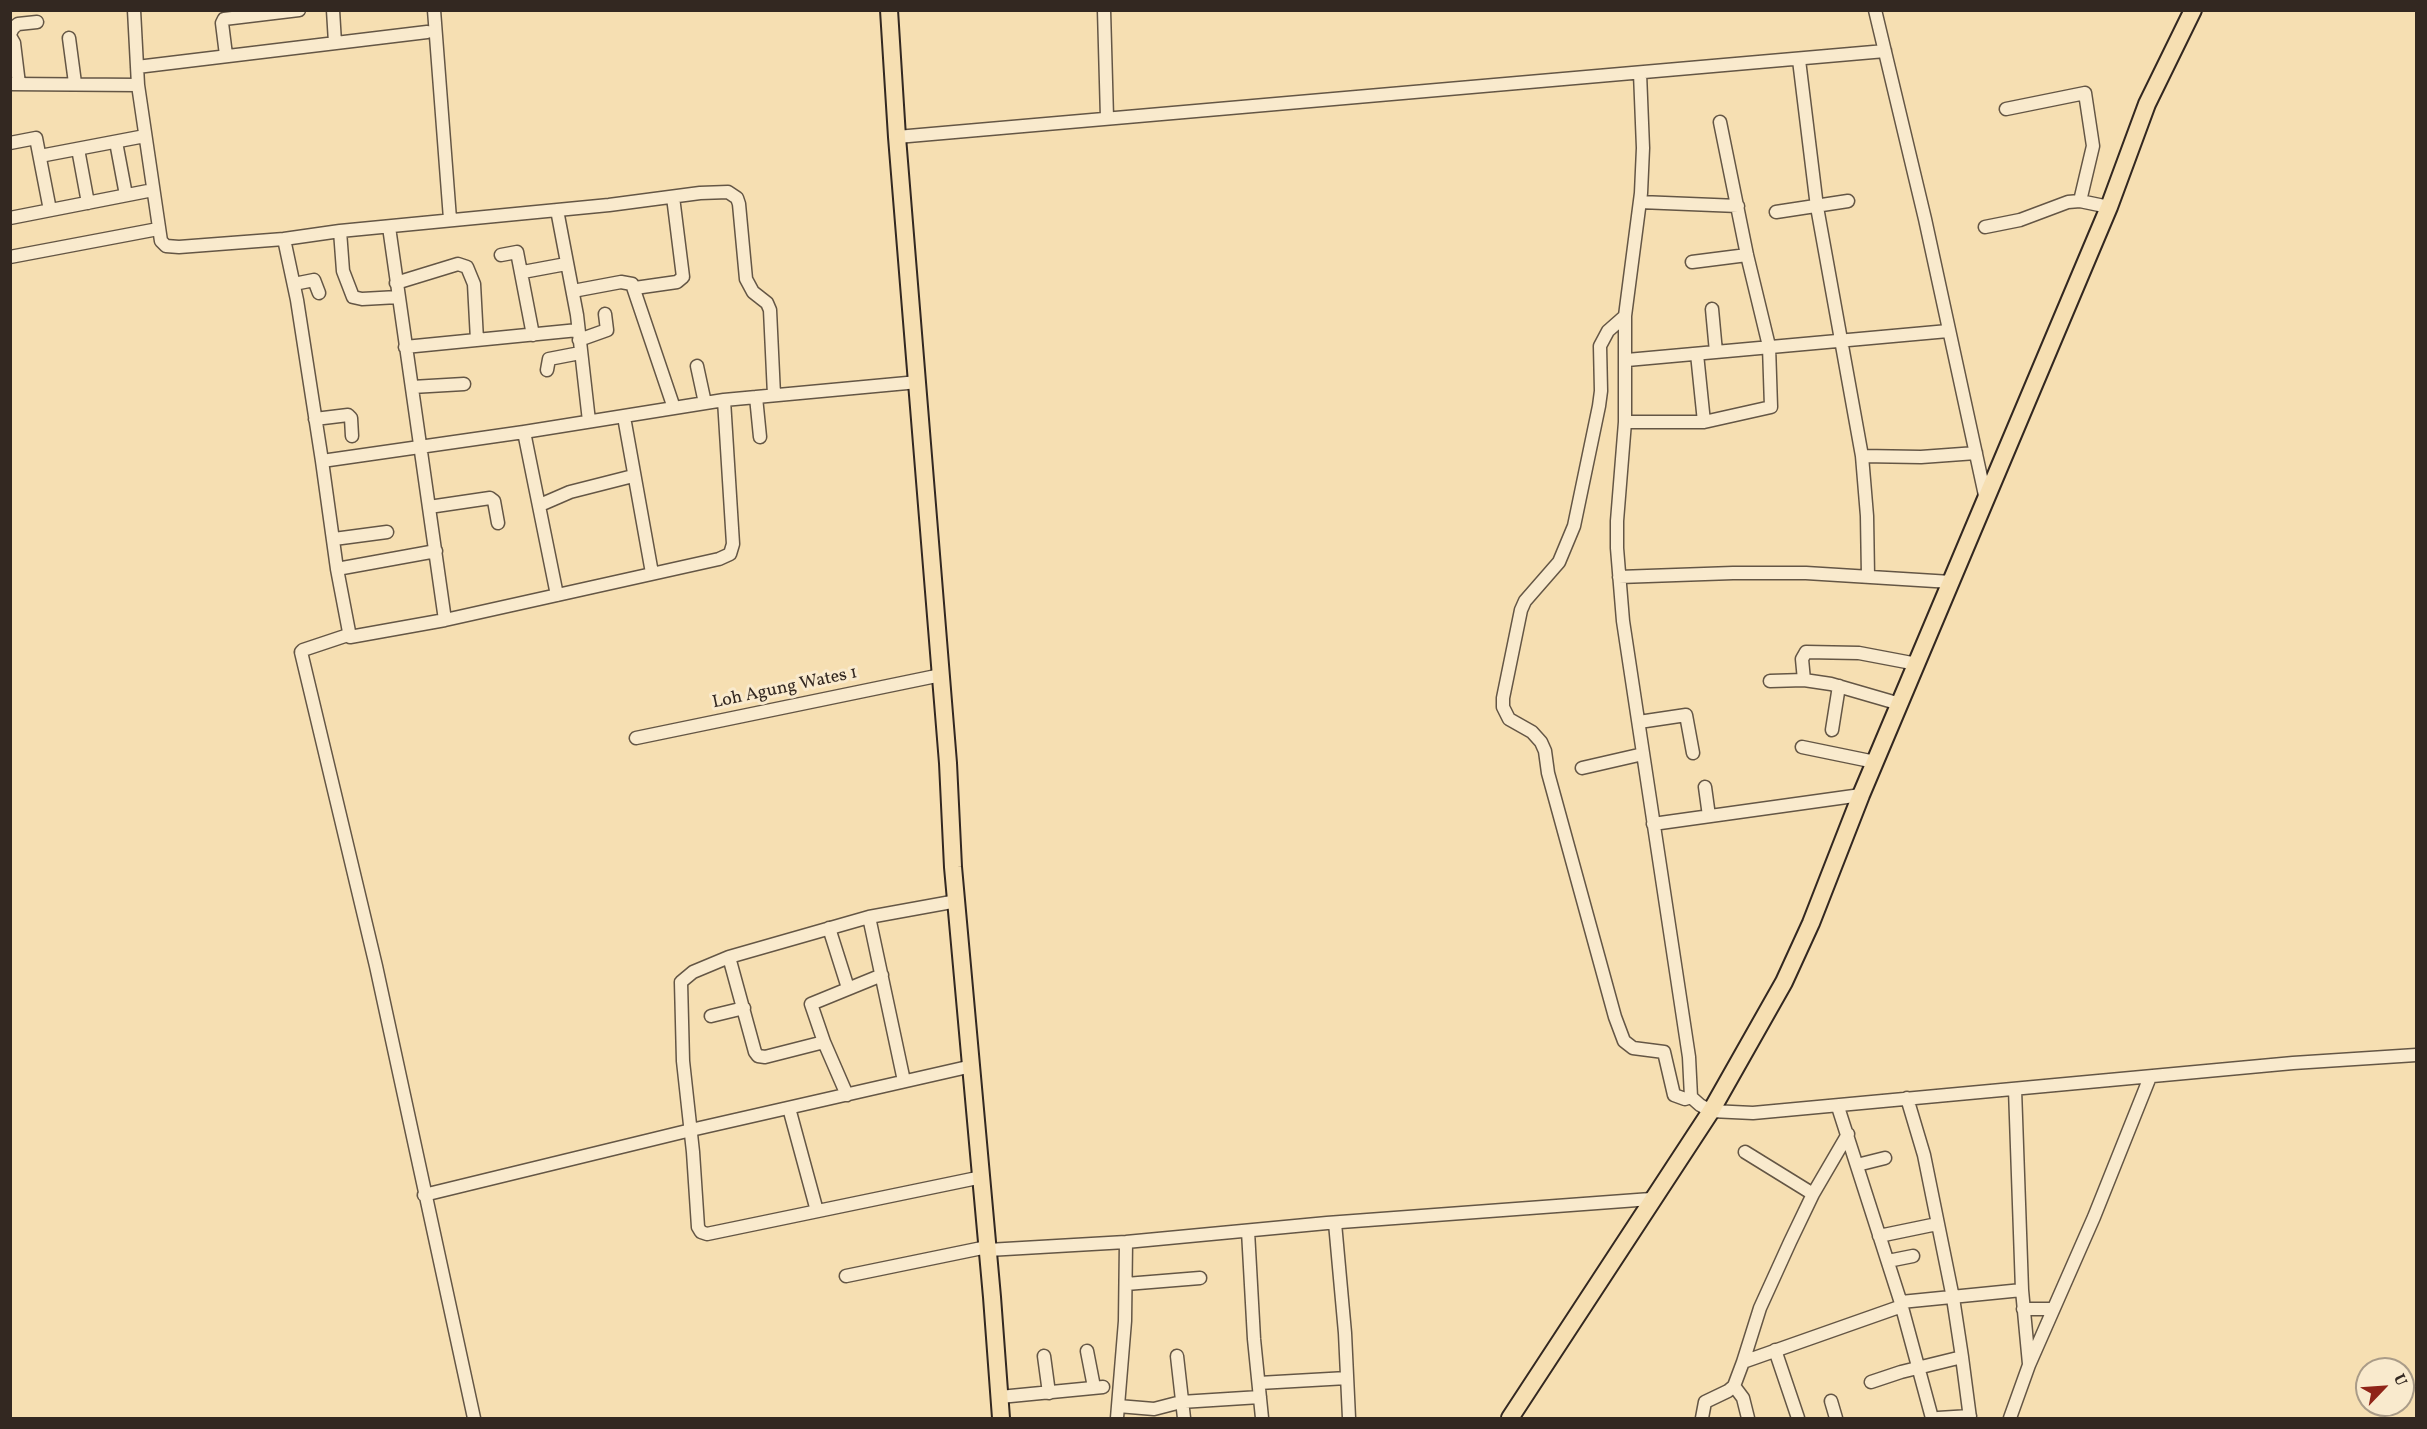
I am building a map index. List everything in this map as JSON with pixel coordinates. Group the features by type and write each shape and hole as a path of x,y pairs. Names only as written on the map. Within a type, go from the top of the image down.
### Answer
{"main road":[{"path":"889,10 957,901 988,1249 1000,1419"},
{"path":"1509,1419 1651,1199 1718,1112 1784,982 1811,923 1861,795 2109,207 2147,104 2193,10"}],"street":[{"path":"134,10 138,85 159,238 163,243 179,247 284,239 450,219 728,192 737,198 746,279 753,292 767,303 770,310 774,396"},
{"path":"226,55 222,23 224,19 299,10"},
{"path":"333,10 335,44"},
{"path":"434,10 450,219"},
{"path":"1104,10 1107,118"},
{"path":"1875,10 1923,208 1986,500"},
{"path":"37,22 18,24 10,35 14,43 15,84 138,85"},
{"path":"137,67 427,32"},
{"path":"69,38 75,83"},
{"path":"897,137 1885,51"},
{"path":"1799,60 1817,207 1862,456 1867,516 1868,576"},
{"path":"1640,73 1643,148 1640,202 1625,316 1627,360 1625,422 1617,521 1619,577 1623,621 1689,1057 1691,1097 1700,1105 1718,1112 1753,1113 1838,1107 1907,1098 2293,1063 2416,1055"},
{"path":"2007,109 2085,93 2093,146 2080,201"},
{"path":"1625,422 1704,422 1771,407 1769,346 1747,255 1720,123"},
{"path":"40,156 145,136"},
{"path":"10,143 36,138 50,210"},
{"path":"116,141 126,195"},
{"path":"78,149 88,203"},
{"path":"11,216 153,190"},
{"path":"635,288 677,282 683,277 673,197"},
{"path":"1776,212 1848,201"},
{"path":"1984,227 2032,216 2068,202 2080,201 2109,207"},
{"path":"1640,202 1738,206"},
{"path":"557,210 573,291 589,422"},
{"path":"389,227 445,620"},
{"path":"10,257 158,229"},
{"path":"340,231 343,271 352,297 362,299 398,297"},
{"path":"284,239 294,284 348,634 354,638 719,559 730,554 732,549 724,400"},
{"path":"501,255 517,252 523,272 533,335"},
{"path":"1692,262 1747,255"},
{"path":"396,284 459,264 467,267 474,284 477,340"},
{"path":"523,272 566,264"},
{"path":"294,284 314,280 319,293"},
{"path":"573,291 621,282 629,282 635,288 674,408"},
{"path":"1712,309 1716,352"},
{"path":"405,347 533,335 578,335 604,332 607,325 605,314"},
{"path":"1625,316 1608,331 1600,346 1599,406 1575,526 1559,562 1525,602 1521,610 1503,707 1509,720 1532,732 1545,751 1548,773 1615,1017 1624,1041 1633,1048 1664,1052 1674,1095 1685,1100 1691,1097"},
{"path":"1627,360 1948,331"},
{"path":"547,370 549,359 580,353"},
{"path":"1696,354 1704,422"},
{"path":"697,366 705,403"},
{"path":"322,461 624,417 724,400 918,382"},
{"path":"412,387 464,384"},
{"path":"756,397 760,437"},
{"path":"315,419 348,415 351,418 352,435"},
{"path":"624,417 652,573"},
{"path":"524,432 557,595"},
{"path":"1862,456 1921,457 1976,453"},
{"path":"540,505 570,492 633,476"},
{"path":"429,507 490,498 494,501 498,523"},
{"path":"333,540 387,532"},
{"path":"337,569 436,551"},
{"path":"1619,577 1733,573 1868,576 1951,582"},
{"path":"348,634 301,652 376,966 474,1419"},
{"path":"1804,680 1802,659 1806,652 1859,653 1917,664"},
{"name":"Loh Agung Wates 1","path":"636,738 941,675"},
{"path":"1770,681 1804,680 1839,686 1900,704"},
{"path":"1832,730 1839,686"},
{"path":"1639,722 1686,715 1693,753"},
{"path":"1802,747 1875,762"},
{"path":"1582,768 1643,754"},
{"path":"1705,787 1709,816"},
{"path":"1653,824 1861,795"},
{"path":"957,901 870,917 729,957 693,972 681,982 682,1061 691,1130 698,1227 706,1234 982,1177"},
{"path":"870,917 904,1080"},
{"path":"829,928 848,988"},
{"path":"729,957 755,1052 762,1057 824,1042"},
{"path":"847,1095 824,1042 811,1004 882,975"},
{"path":"711,1016 744,1008"},
{"path":"424,1195 691,1130 972,1066"},
{"path":"2010,1419 2029,1365 2094,1217 2150,1077"},
{"path":"2015,1089 2022,1290 2029,1365"},
{"path":"1907,1098 1924,1155 1953,1298 1970,1417 1938,1419"},
{"path":"1838,1107 1901,1304 1932,1419"},
{"path":"789,1108 817,1210"},
{"path":"1702,1419 1705,1402 1734,1386 1760,1308 1813,1194 1848,1134"},
{"path":"1744,1152 1813,1194"},
{"path":"1857,1165 1885,1158"},
{"path":"846,1276 988,1249 1125,1242 1335,1223 1651,1199"},
{"path":"1335,1223 1349,1419"},
{"path":"1879,1236 1937,1224"},
{"path":"1248,1231 1262,1419"},
{"path":"1125,1242 1126,1284 1117,1412 1154,1409 1181,1402 1260,1397"},
{"path":"1887,1260 1913,1256"},
{"path":"1126,1284 1200,1278"},
{"path":"1743,1362 1901,1304 1932,1298 1953,1298 2022,1290"},
{"path":"2023,1309 2053,1310"},
{"path":"1775,1350 1798,1419"},
{"path":"1000,1397 1098,1387 1087,1351"},
{"path":"1044,1356 1050,1393"},
{"path":"1177,1356 1184,1419"},
{"path":"1871,1382 1962,1357"},
{"path":"1259,1383 1347,1378"},
{"path":"1734,1386 1743,1398 1748,1419"},
{"path":"1831,1401 1836,1419"}]}
